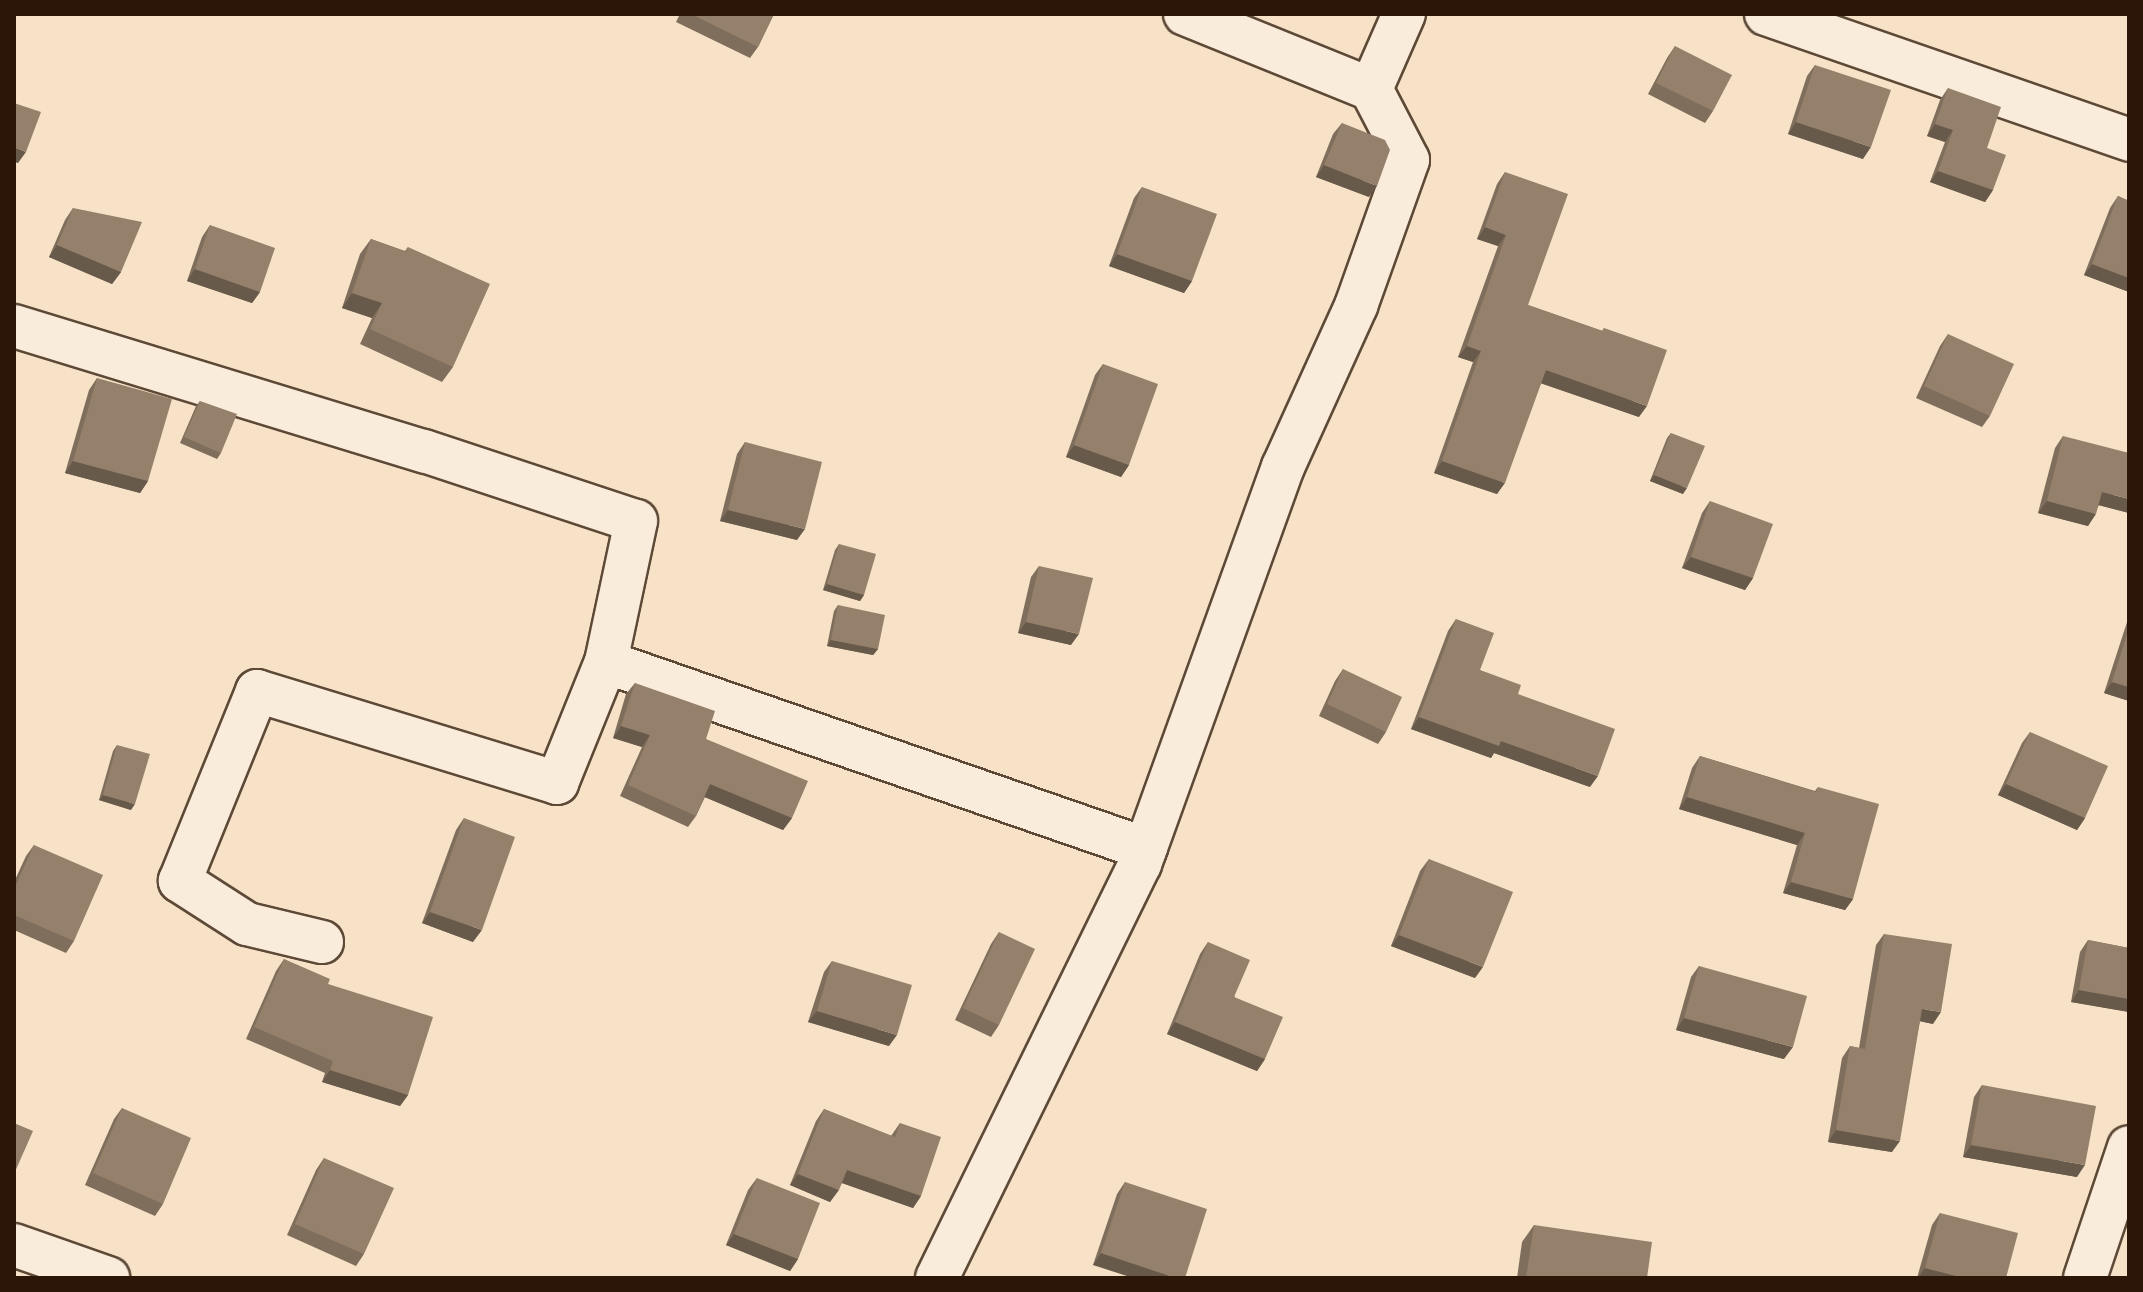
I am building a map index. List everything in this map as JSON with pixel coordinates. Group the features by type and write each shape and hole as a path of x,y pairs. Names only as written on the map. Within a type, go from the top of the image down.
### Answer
{"street":[{"path":"937,1278 1146,849 1283,467 1356,306 1408,160 1371,89 1185,14"},
{"path":"1371,89 1404,14"},
{"path":"1766,14 2129,140"},
{"path":"14,326 424,451 636,521 606,662 557,783 257,691 180,881 247,924 322,942"},
{"path":"606,662 1146,849"},
{"path":"2085,1278 2129,1147"},
{"path":"14,1245 108,1278"}],"building":[{"path":"691,14 774,14 758,47"},
{"path":"1675,46 1732,75 1713,111 1656,83"},
{"path":"1815,65 1891,90 1871,147 1796,122"},
{"path":"1948,88 2001,107 1987,148 2006,155 1993,190 1938,171 1953,130 1935,124"},
{"path":"14,103 41,112 26,152 14,147"},
{"path":"1342,123 1385,140 1390,150 1377,186 1324,165"},
{"path":"1505,172 1568,194 1528,305 1667,350 1647,406 1546,370 1505,483 1442,461 1481,351 1467,346 1506,235 1485,227"},
{"path":"1142,187 1217,214 1192,281 1117,254"},
{"path":"2118,196 2129,201 2129,278 2092,264"},
{"path":"73,208 142,222 121,272 57,245"},
{"path":"210,225 275,248 260,292 195,269"},
{"path":"371,239 406,252 408,247 490,284 453,367 370,329 382,303 352,293"},
{"path":"1948,334 2014,364 1990,416 1924,386"},
{"path":"1103,364 1158,384 1129,465 1074,445"},
{"path":"97,378 172,399 148,481 73,461"},
{"path":"200,401 237,414 221,453 184,437"},
{"path":"1671,433 1705,446 1687,488 1654,475"},
{"path":"2063,436 2129,453 2129,499 2102,492 2096,514 2047,501"},
{"path":"745,442 822,462 805,529 728,510"},
{"path":"1710,501 1773,524 1753,578 1691,557"},
{"path":"839,544 876,554 864,595 827,584"},
{"path":"1039,566 1093,578 1079,634 1026,622"},
{"path":"838,605 885,615 878,649 831,640"},
{"path":"1456,619 1494,633 1480,670 1521,685 1518,694 1615,729 1598,776 1501,741 1499,746 1419,717"},
{"path":"2129,628 2129,687 2112,682"},
{"path":"1343,669 1402,697 1386,732 1327,704"},
{"path":"635,683 715,711 706,739 808,781 792,818 710,784 696,816 628,785 650,735 621,726"},
{"path":"2030,732 2108,766 2085,818 2006,784"},
{"path":"117,745 150,754 135,804 103,795"},
{"path":"1700,756 1816,792 1818,787 1879,804 1853,899 1791,882 1805,833 1687,797"},
{"path":"464,818 515,837 482,930 430,912"},
{"path":"34,845 103,875 74,941 14,915 14,889"},
{"path":"1429,859 1513,892 1483,967 1399,935"},
{"path":"999,932 1035,949 999,1025 963,1008"},
{"path":"1884,934 1952,944 1941,1012 1922,1009 1900,1141 1836,1130 1850,1046 1865,1049"},
{"path":"2088,940 2129,948 2129,999 2079,990"},
{"path":"1208,942 1250,960 1234,997 1283,1017 1265,1059 1175,1022"},
{"path":"284,959 330,979 328,984 433,1017 408,1095 330,1070 333,1061 254,1027"},
{"path":"832,961 912,985 897,1035 817,1011"},
{"path":"1699,966 1807,996 1793,1047 1684,1018"},
{"path":"1982,1085 2096,1106 2085,1165 1971,1145"},
{"path":"122,1108 191,1138 163,1204 93,1173"},
{"path":"824,1109 895,1137 900,1123 941,1137 921,1196 847,1170 839,1190 798,1174"},
{"path":"14,1123 33,1131 14,1174"},
{"path":"324,1158 394,1188 364,1254 295,1224"},
{"path":"757,1178 820,1203 798,1259 734,1234"},
{"path":"1125,1182 1207,1209 1185,1278 1176,1278 1101,1253"},
{"path":"1940,1213 2018,1233 2006,1278 1964,1278 1925,1268"},
{"path":"1534,1225 1652,1242 1647,1278 1526,1278"}]}
